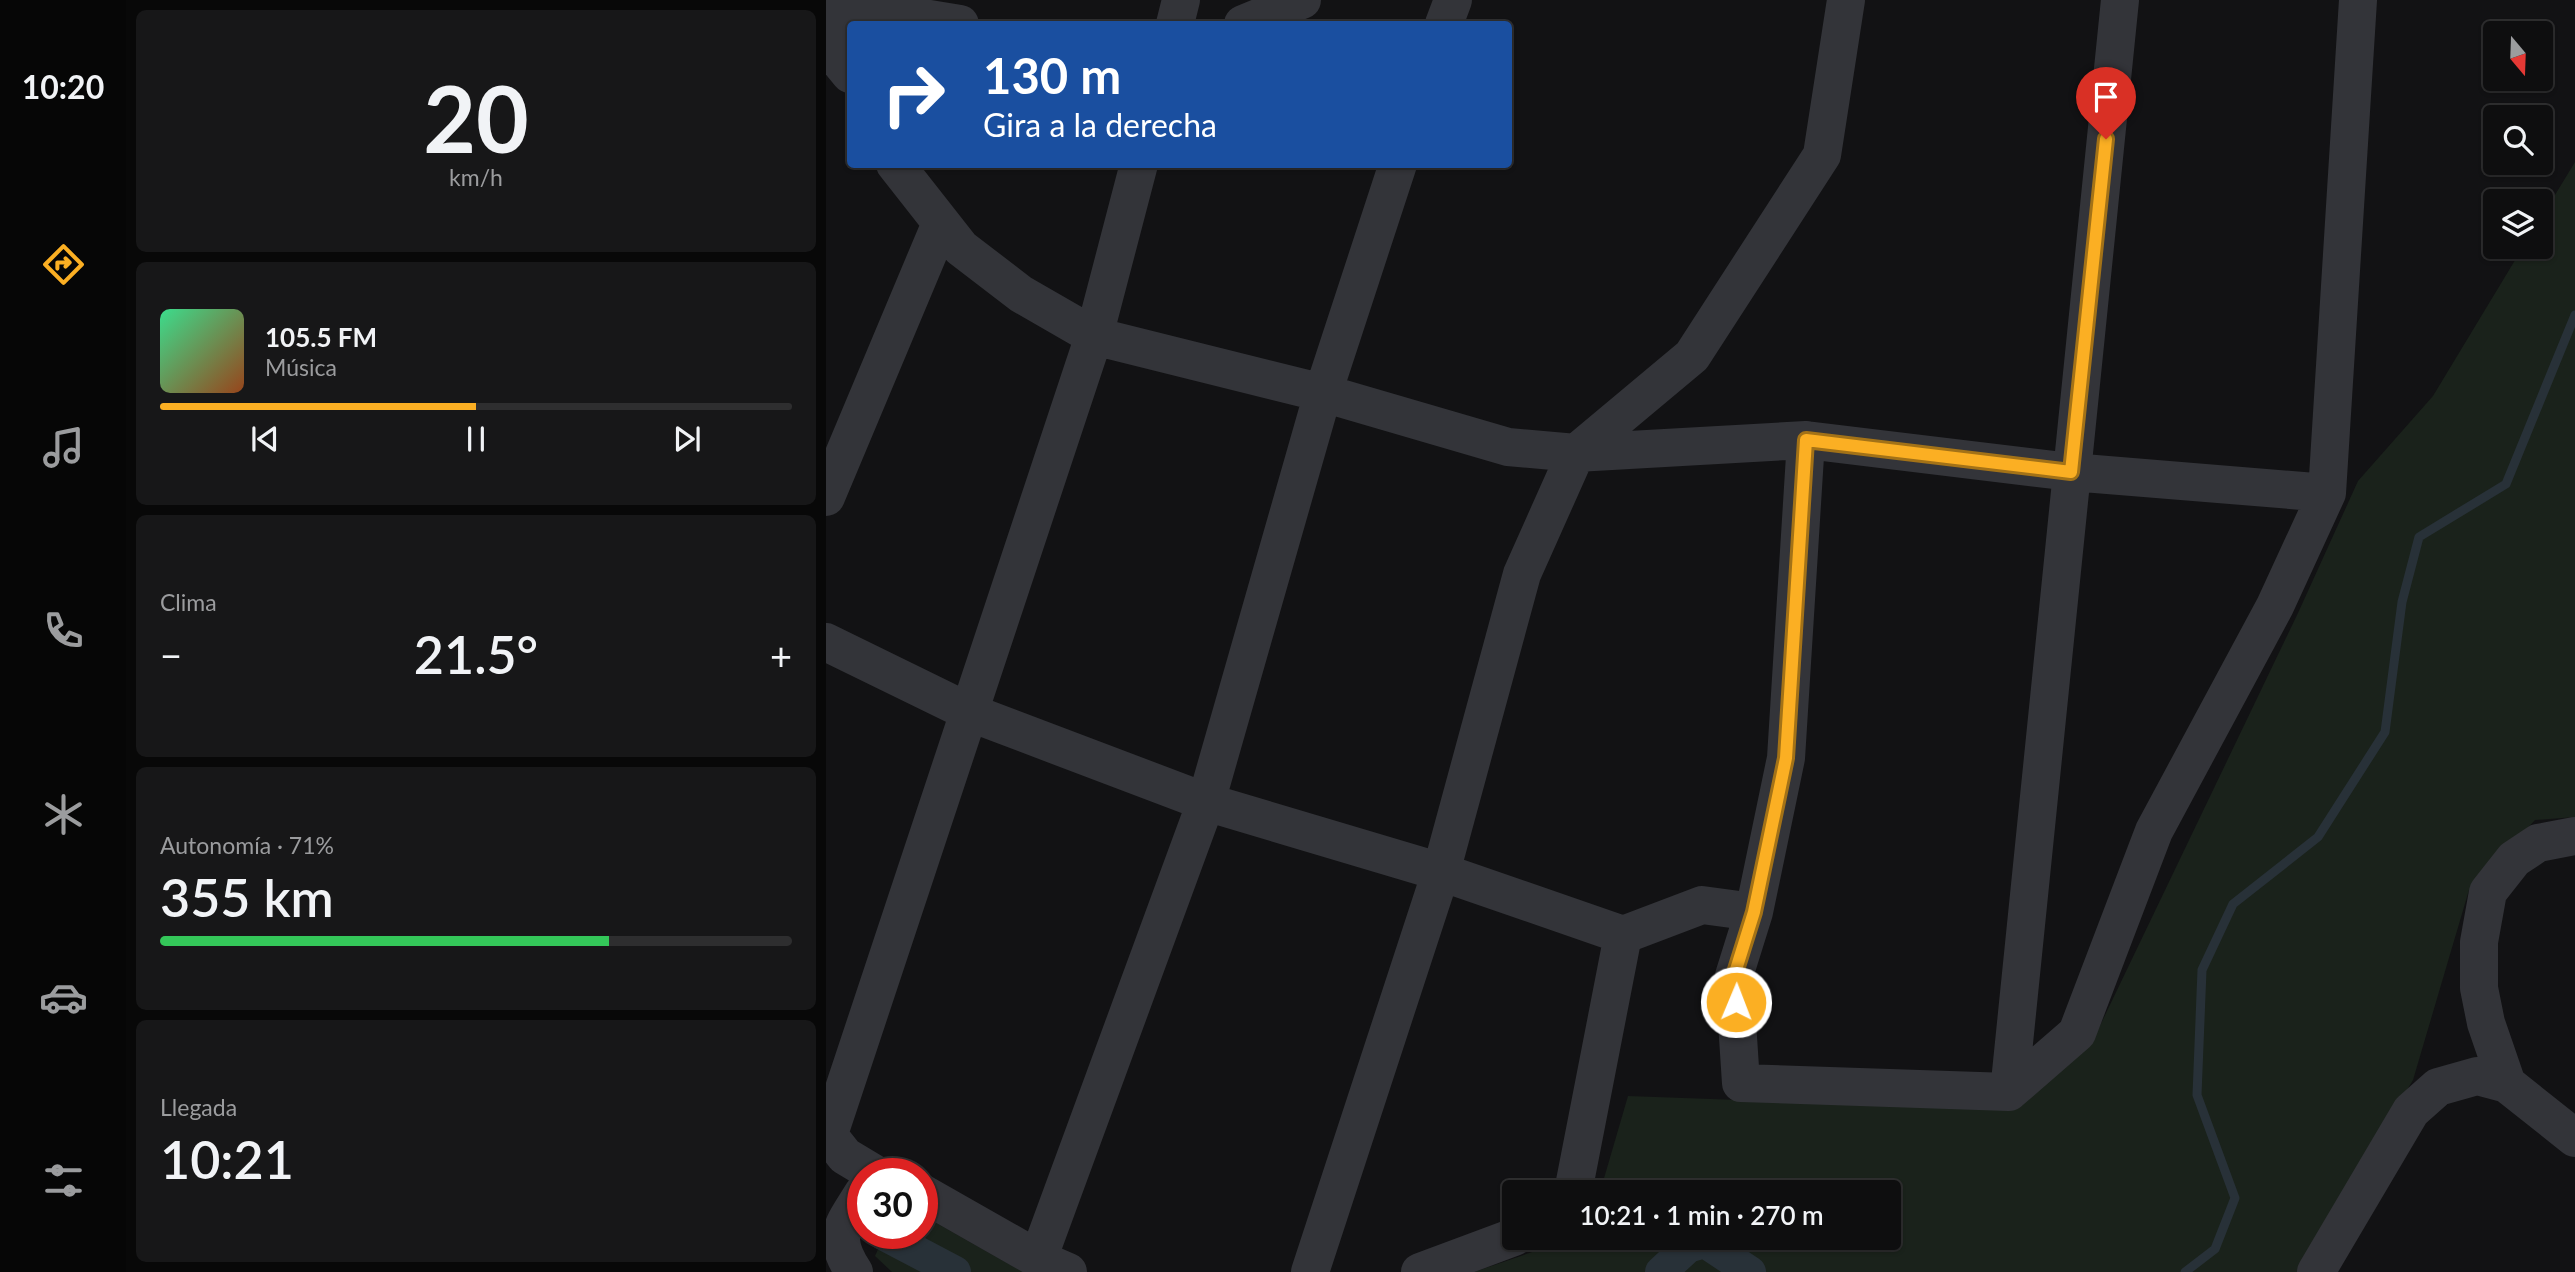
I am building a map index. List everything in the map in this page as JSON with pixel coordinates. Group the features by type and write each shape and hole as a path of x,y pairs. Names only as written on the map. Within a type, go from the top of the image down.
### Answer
{"street":[{"path":"1176,21 1181,0"},
{"path":"1250,21 1302,0"},
{"path":"1445,21 1452,0"},
{"path":"1310,1272 1441,872 1522,574 1576,453 1692,356 1822,155 1846,0"},
{"path":"2009,1092 2120,0"},
{"path":"1806,440 1786,758 1754,912 1734,976 1741,1083 2009,1092 2077,1033 2154,831 2276,606 2327,493 2358,0"},
{"path":"847,70 841,63 826,2 942,21"},
{"path":"898,168 961,248 1021,294 1094,336 1323,393 1508,447 1576,453 1806,440 2071,472 2327,493"},
{"path":"848,1158 827,1133 971,713 1094,336 1138,168"},
{"path":"938,1201 1053,1266 1206,802 1323,393 1397,168"},
{"path":"826,497 941,223"},
{"path":"826,642 971,713 1206,802 1441,872 1623,935 1702,905 1754,912"},
{"path":"2507,1084 2486,1023 2479,988 2479,942 2488,892 2514,859 2538,843 2575,836"},
{"path":"1575,1180 1623,935"},
{"path":"2316,1272 2411,1111 2438,1087 2477,1076 2507,1084 2575,1138"},
{"path":"837,1246 847,1225"},
{"path":"1420,1272 1502,1241"}],"shaded area":[{"path":"2575,162 2575,817 2535,820 2469,890 2413,1080 2297,1272 1474,1272 1538,1250 1901,1250 1901,1180 1604,1180 1628,1096 2014,1110 2096,1034 2298,613 2358,481 2433,396 2516,259 2553,259 2553,198"},
{"path":"938,1224 1023,1272 892,1272 875,1256 878,1249 938,1249"}],"waterway":[{"path":"2185,1272 2215,1249 2235,1198 2197,1095 2202,970 2233,904 2318,837 2385,732 2402,602 2419,537 2506,484 2575,315"},
{"path":"1661,1272 1688,1247 1705,1242 1750,1272"},
{"path":"911,1249 955,1272"}],"route":[{"path":"1736,1002 1734,976 1754,912 1786,758 1806,440 2071,472 2106,139"}]}
